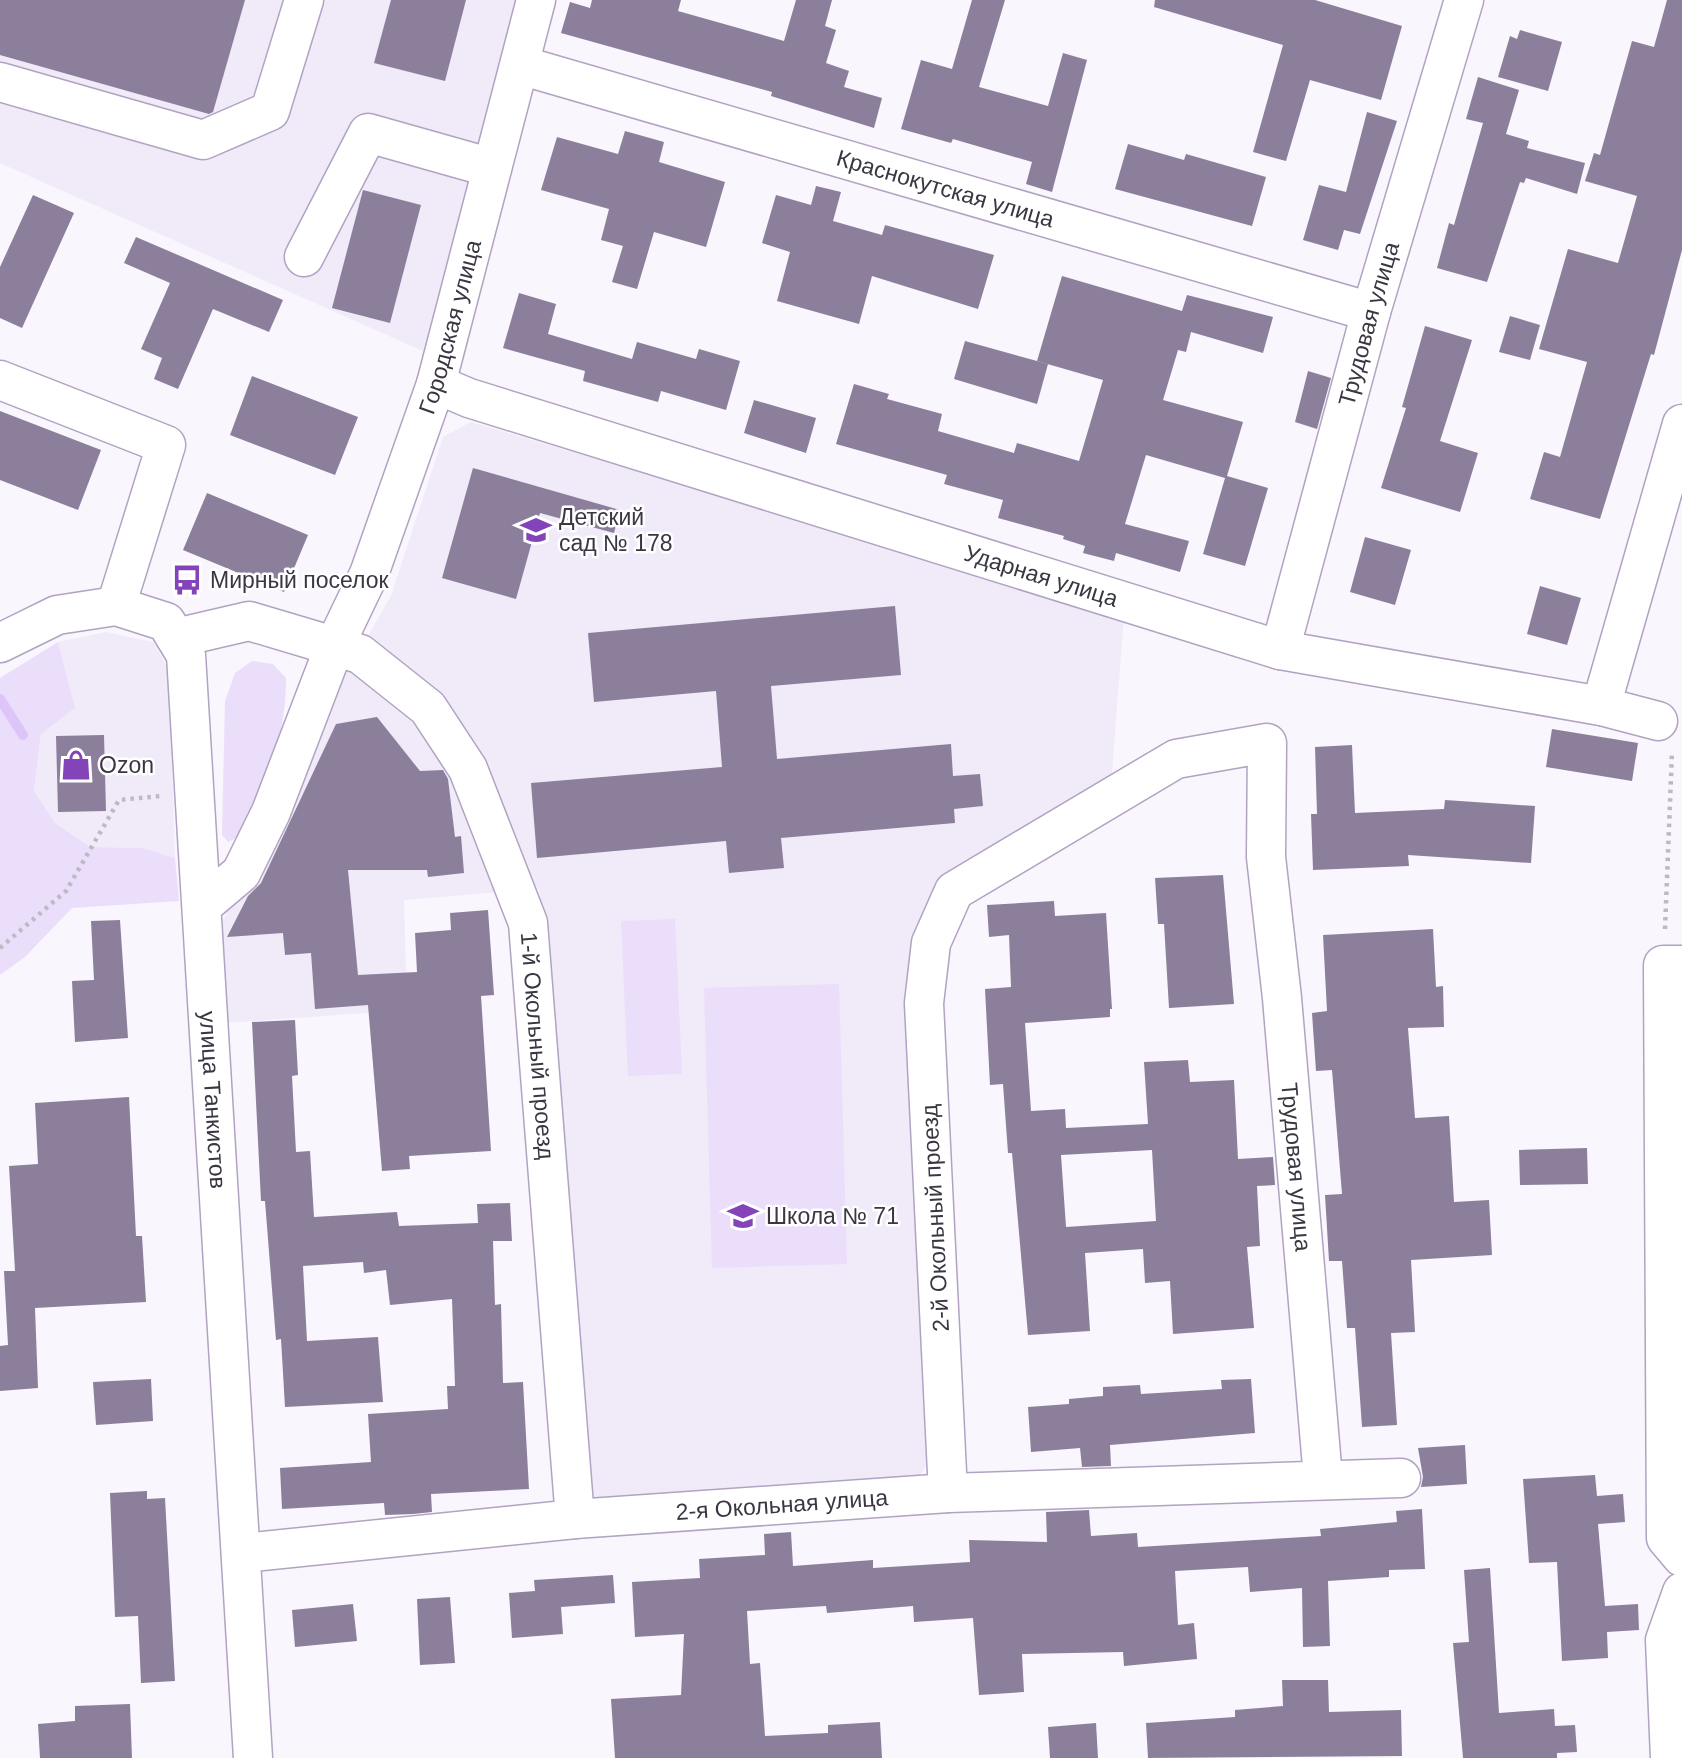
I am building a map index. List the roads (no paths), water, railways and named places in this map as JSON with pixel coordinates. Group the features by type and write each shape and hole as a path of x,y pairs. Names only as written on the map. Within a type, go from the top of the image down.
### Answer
{"street":[{"path":"0,82 203,140 270,111 304,0"},
{"name":"Городская улица","path":"202,906 241,873 271,812 335,645 369,574 436,384 536,0"},
{"name":"Трудовая улица","path":"1280,650 1371,312 1464,0"},
{"name":"Краснокутская улица","path":"520,65 1371,312"},
{"path":"304,257 368,133 492,168"},
{"path":"0,380 166,445 116,606"},
{"name":"Ударная улица","path":"436,384 469,398 1280,650 1601,706 1658,721"},
{"path":"1601,706 1682,424"},
{"path":"0,643 57,615 116,606 166,622 176,638"},
{"name":"1-й Окольный проезд","path":"176,638 249,621 360,654 428,708 468,769 528,923 576,1519"},
{"name":"улица Танкистов","path":"176,638 186,655 243,1553 253,1758"},
{"name":"Трудовая улица","path":"931,943 954,891 1176,759 1267,743 1266,857 1282,998 1323,1478"},
{"name":"2-й Окольный проезд","path":"931,943 925,1003 948,1493"},
{"path":"1673,965 1666,1538 1682,1557"},
{"name":"2-я Окольная улица","path":"243,1553 576,1519 948,1493 1323,1478 1401,1478"},
{"path":"1670,1758 1665,1640 1682,1592"}],"waterway":[{"path":"0,699 23,735"}],"place":[{"name":"Детский сад № 178","path":"536,530"},
{"name":"Мирный поселок","path":"187,580"},
{"name":"Ozon","path":"76,765"},
{"name":"Школа № 71","path":"743,1216"}]}
